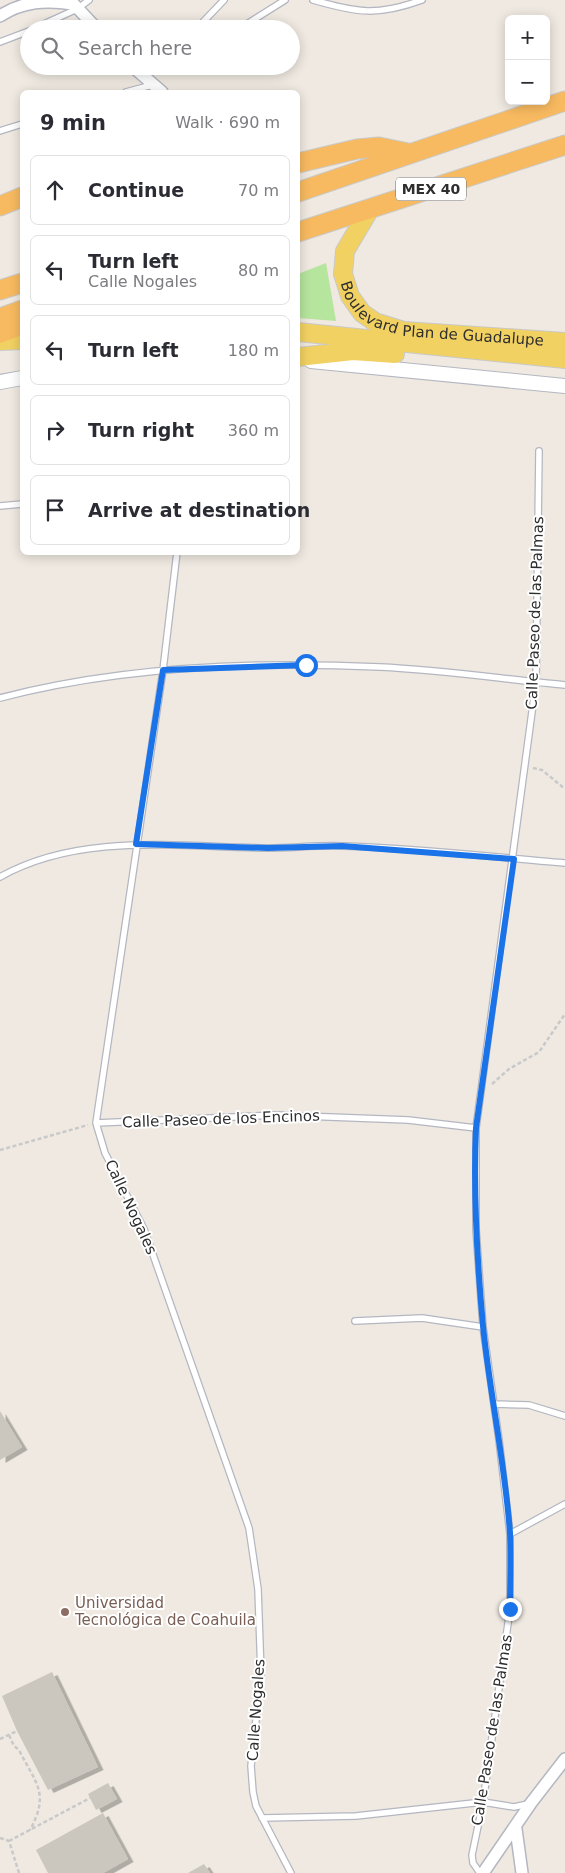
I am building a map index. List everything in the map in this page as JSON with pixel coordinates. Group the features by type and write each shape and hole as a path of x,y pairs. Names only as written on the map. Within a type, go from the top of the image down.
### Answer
{"highway":[{"name":"MEX 40","path":"300,191 565,101"},
{"name":"MEX 40","path":"300,231 565,145"},
{"path":"300,163 356,149 379,148 408,153"},
{"path":"0,206 20,197"},
{"path":"0,290 20,284"},
{"path":"0,318 20,311"},
{"path":"0,333 20,326"}],"main road":[{"name":"Boulevard Plan de Guadalupe","path":"370,209 345,251 342,274 350,296 362,313 375,322 404,330 565,342"},
{"name":"Boulevard Plan de Guadalupe","path":"300,332 565,358"},
{"path":"0,341 20,340"},
{"path":"300,358 336,352 384,352 565,370"}],"street":[{"path":"0,16 18,3 36,1 73,4 88,20"},
{"path":"141,75 159,90"},
{"path":"300,358 565,386"},
{"path":"0,382 20,378"},
{"path":"482,1873 516,1829 531,1804 565,1759"},
{"path":"516,1829 522,1873"}],"lane":[{"path":"47,20 73,4 89,0"},
{"path":"205,20 224,0"},
{"path":"253,20 285,0"},
{"path":"313,0 356,11 378,12 397,9 422,0"},
{"path":"0,42 20,34"},
{"path":"133,90 152,85"},
{"path":"0,131 20,125"},
{"name":"Calle Paseo de las Palmas","path":"482,1873 473,1863 472,1855 484,1802 510,1609 510,1534 483,1327 476,1229 476,1128 514,859 536,682 539,451"},
{"path":"0,506 20,504"},
{"name":"Calle Nogales","path":"177,555 163,670 96,1123 105,1153 144,1229 248,1528 258,1589 261,1674 251,1766 253,1792 262,1818 291,1873"},
{"path":"0,698 54,684 163,670 316,665 382,667 565,685"},
{"path":"0,877 14,869 56,854 136,844 268,848 342,846 565,863"},
{"name":"Calle Paseo de los Encinos","path":"96,1123 277,1115 408,1120 476,1128"},
{"path":"354,1322 422,1318 483,1327"},
{"path":"494,1404 529,1405 565,1416"},
{"path":"510,1534 565,1504"},
{"path":"262,1818 356,1816 484,1802 514,1807 531,1804"}],"path":[{"path":"525,766 542,770 565,788"},
{"path":"480,1098 509,1069 539,1052 565,1014"},
{"path":"0,1150 96,1123"},
{"path":"0,1739 17,1731"},
{"path":"9,1735 14,1746 20,1750 42,1799 37,1817 30,1830"},
{"path":"9,1842 90,1798"},
{"path":"0,1838 9,1842 19,1873"}],"green space":[{"path":"326,263 336,321 300,318 300,273"}],"building":[{"path":"0,1411 22,1447 0,1460"},
{"path":"52,1672 98,1767 48,1790 17,1731 2,1696"},
{"path":"108,1783 117,1799 96,1810 88,1794"},
{"path":"103,1813 128,1859 103,1873 48,1873 36,1850"},
{"path":"204,1864 210,1873 188,1873"}],"place":[{"name":"Universidad Tecnológica de Coahuila","path":"65,1612"}],"route":[{"path":"306,665 163,670 136,844 268,848 342,846 514,859 476,1128 474,1165 476,1229 483,1327 510,1534 510,1609"}]}
